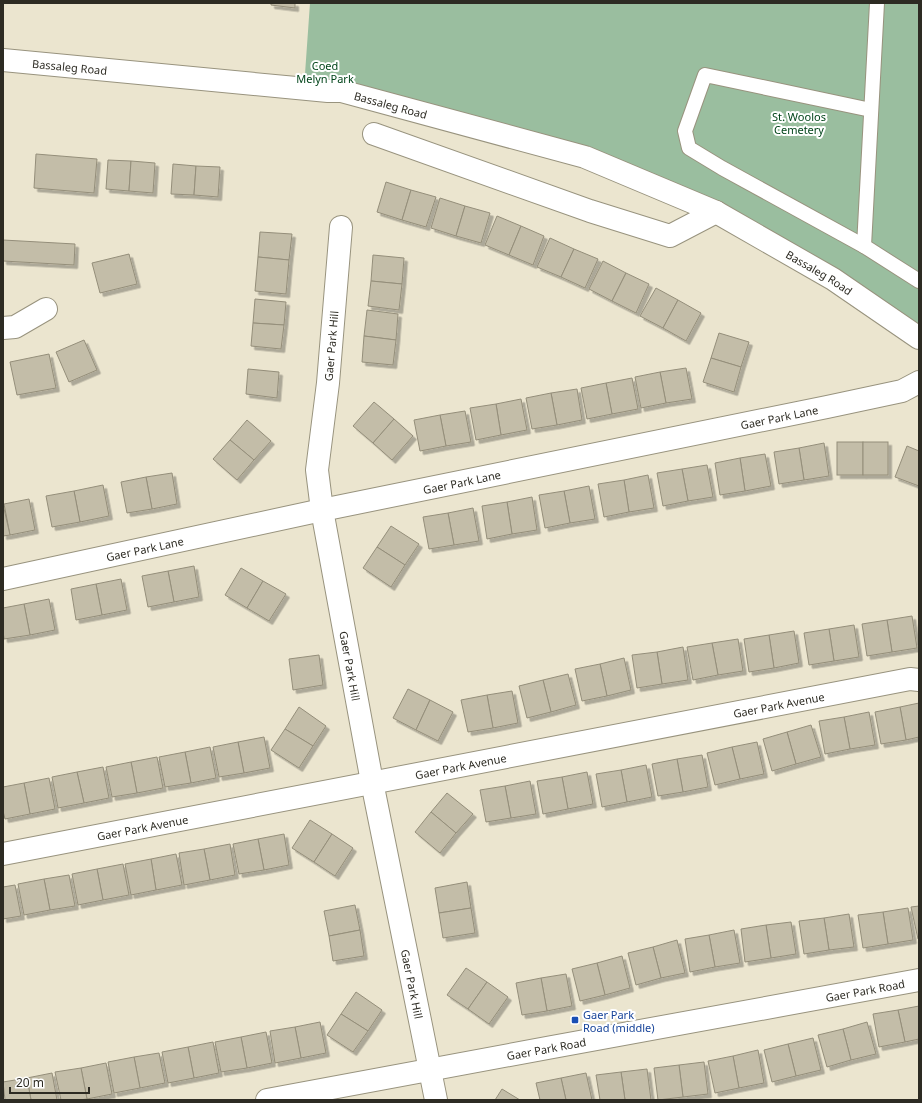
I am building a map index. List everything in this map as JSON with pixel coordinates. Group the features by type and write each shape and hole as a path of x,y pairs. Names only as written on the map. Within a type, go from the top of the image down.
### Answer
{"street":[{"name":"Bassaleg Road","path":"3,60 328,91 342,91 585,157 716,212 833,279 919,338"},
{"path":"374,134 590,211 670,236 716,212"},
{"name":"Gaer Park Hill","path":"341,228 328,383 317,470 322,510 372,782 431,1069 436,1100"},
{"path":"3,328 15,327 46,309"},
{"name":"Gaer Park Lane","path":"3,579 322,510 842,404 902,391 919,382"},
{"name":"Gaer Park Avenue","path":"3,854 910,678 919,680"},
{"name":"Gaer Park Road","path":"267,1100 919,980"}],"lane":[{"path":"864,246 877,3"},
{"path":"871,110 705,75 685,131 689,148 722,168 864,246 919,281"}],"green space":[{"name":"St. Woolos Cemetery","path":"310,3 919,3 919,338 833,279 585,157 304,88"}],"building":[{"path":"271,3 295,3 295,8 271,5"},
{"path":"36,154 97,159 94,193 34,188"},
{"path":"108,160 131,161 129,191 106,189"},
{"path":"131,161 155,163 153,193 129,191"},
{"path":"173,164 196,166 194,195 171,194"},
{"path":"196,166 220,167 218,197 194,195"},
{"path":"386,182 411,190 402,220 377,212"},
{"path":"411,190 436,197 426,227 402,220"},
{"path":"440,198 465,206 456,236 431,228"},
{"path":"465,206 490,213 481,243 456,236"},
{"path":"497,216 521,226 509,255 485,245"},
{"path":"521,226 544,236 533,265 509,255"},
{"path":"260,232 292,234 289,260 258,257"},
{"path":"550,238 574,249 561,277 537,267"},
{"path":"3,240 75,244 74,265 3,261"},
{"path":"574,249 598,259 585,288 561,277"},
{"path":"129,254 137,284 100,293 92,263"},
{"path":"373,255 404,258 402,284 371,281"},
{"path":"258,257 289,260 286,294 255,291"},
{"path":"603,261 626,273 612,301 589,289"},
{"path":"626,273 649,284 636,313 612,301"},
{"path":"371,281 402,284 399,310 368,306"},
{"path":"656,288 678,300 663,328 640,316"},
{"path":"255,299 286,302 284,325 253,323"},
{"path":"678,300 701,313 686,341 663,328"},
{"path":"367,310 398,314 396,340 364,336"},
{"path":"253,323 284,325 281,349 251,346"},
{"path":"719,333 749,342 741,367 711,358"},
{"path":"364,336 396,340 393,365 362,362"},
{"path":"84,340 97,370 69,382 56,352"},
{"path":"49,354 56,388 17,395 10,362"},
{"path":"711,358 741,367 734,392 703,382"},
{"path":"686,368 692,399 666,403 660,372"},
{"path":"248,369 279,372 277,398 246,394"},
{"path":"660,372 666,403 641,408 635,377"},
{"path":"632,378 638,409 612,414 606,383"},
{"path":"606,383 612,414 587,419 581,388"},
{"path":"577,389 582,420 557,425 551,393"},
{"path":"551,393 557,425 532,429 526,398"},
{"path":"521,399 527,430 501,435 496,404"},
{"path":"374,402 394,419 373,443 353,426"},
{"path":"496,404 501,435 476,440 470,408"},
{"path":"465,411 471,442 446,446 440,415"},
{"path":"440,415 446,446 420,451 414,420"},
{"path":"394,419 413,436 392,460 373,443"},
{"path":"247,420 271,441 254,460 230,440"},
{"path":"230,440 254,460 237,480 213,459"},
{"path":"837,442 863,442 863,475 837,475"},
{"path":"863,442 888,442 888,475 863,475"},
{"path":"824,443 829,476 804,480 799,448"},
{"path":"907,446 919,451 919,486 895,477"},
{"path":"799,448 804,480 779,484 774,452"},
{"path":"765,454 771,486 745,491 740,458"},
{"path":"740,458 745,491 720,495 715,463"},
{"path":"707,465 713,497 688,501 682,469"},
{"path":"682,469 688,501 663,506 657,473"},
{"path":"172,473 177,504 152,509 146,477"},
{"path":"648,475 654,508 629,512 624,480"},
{"path":"146,477 152,509 127,513 121,482"},
{"path":"624,480 629,512 604,517 598,484"},
{"path":"103,485 109,516 80,522 74,491"},
{"path":"589,486 595,519 570,523 564,491"},
{"path":"74,491 80,522 52,527 46,496"},
{"path":"564,491 570,523 545,528 539,495"},
{"path":"532,497 537,530 512,534 507,502"},
{"path":"29,499 35,530 10,535 4,504"},
{"path":"507,502 512,534 487,539 482,506"},
{"path":"3,504 10,535 3,536"},
{"path":"473,508 479,541 454,545 448,513"},
{"path":"448,513 454,545 429,549 423,517"},
{"path":"391,526 419,544 405,565 377,547"},
{"path":"377,547 405,565 391,587 363,568"},
{"path":"194,566 199,597 174,602 168,571"},
{"path":"241,568 263,581 247,608 225,595"},
{"path":"168,571 174,602 148,607 142,576"},
{"path":"121,579 127,610 102,615 96,584"},
{"path":"263,581 286,594 269,621 247,608"},
{"path":"96,584 102,615 76,620 71,589"},
{"path":"49,599 55,630 30,635 24,604"},
{"path":"24,604 30,635 4,639 3,608"},
{"path":"912,616 917,648 892,652 887,620"},
{"path":"887,620 892,652 867,656 862,624"},
{"path":"854,625 859,657 834,661 829,629"},
{"path":"829,629 834,661 809,665 804,633"},
{"path":"794,631 799,663 774,668 769,635"},
{"path":"769,635 774,668 749,672 744,639"},
{"path":"738,639 743,671 718,675 712,643"},
{"path":"712,643 718,675 693,680 687,647"},
{"path":"683,647 688,680 662,684 657,652"},
{"path":"657,652 662,684 637,688 632,655"},
{"path":"319,655 323,685 293,690 289,659"},
{"path":"624,658 631,690 607,696 600,664"},
{"path":"600,664 607,696 582,701 575,669"},
{"path":"568,674 576,705 551,712 543,680"},
{"path":"543,680 551,712 527,718 519,686"},
{"path":"408,689 430,700 416,730 393,718"},
{"path":"512,691 518,723 493,728 487,695"},
{"path":"487,695 493,728 468,732 461,700"},
{"path":"430,700 453,712 438,741 416,730"},
{"path":"919,703 919,737 906,740 900,707"},
{"path":"299,707 326,726 313,746 285,729"},
{"path":"900,707 906,740 881,744 875,712"},
{"path":"869,712 875,745 850,749 844,717"},
{"path":"844,717 850,749 825,754 819,721"},
{"path":"811,725 821,757 796,764 787,732"},
{"path":"285,729 313,746 299,768 271,750"},
{"path":"787,732 796,764 772,771 763,739"},
{"path":"264,737 270,768 244,773 238,742"},
{"path":"238,742 244,773 219,777 213,747"},
{"path":"757,742 764,774 740,779 732,747"},
{"path":"210,747 216,778 191,783 185,752"},
{"path":"732,747 740,779 715,785 707,753"},
{"path":"185,752 191,783 165,787 159,757"},
{"path":"702,755 708,787 683,792 677,759"},
{"path":"157,757 163,788 137,793 131,762"},
{"path":"677,759 683,792 658,796 652,764"},
{"path":"131,762 137,793 112,797 106,767"},
{"path":"646,765 652,797 627,802 621,770"},
{"path":"103,767 109,798 84,803 77,772"},
{"path":"621,770 627,802 602,807 596,774"},
{"path":"77,772 84,803 58,808 52,777"},
{"path":"587,772 593,804 568,809 562,777"},
{"path":"562,777 568,809 543,814 537,781"},
{"path":"49,778 55,809 30,814 24,783"},
{"path":"530,781 536,814 511,818 505,786"},
{"path":"24,783 30,814 5,819 3,811 3,787"},
{"path":"505,786 511,818 486,822 480,790"},
{"path":"447,793 473,814 456,833 431,812"},
{"path":"431,812 456,833 440,853 415,832"},
{"path":"310,820 332,834 314,862 292,848"},
{"path":"284,834 289,865 264,870 258,839"},
{"path":"332,834 353,848 335,876 314,862"},
{"path":"258,839 264,870 239,874 233,844"},
{"path":"230,844 235,875 210,880 204,849"},
{"path":"204,849 210,880 184,885 179,853"},
{"path":"176,854 182,885 156,890 151,859"},
{"path":"151,859 156,890 131,895 125,864"},
{"path":"123,864 129,895 103,900 97,869"},
{"path":"97,869 103,900 78,905 72,874"},
{"path":"69,875 75,906 50,910 44,879"},
{"path":"44,879 50,910 24,915 18,884"},
{"path":"467,882 471,908 439,913 435,888"},
{"path":"15,885 21,916 3,919 3,887"},
{"path":"355,905 360,930 329,936 324,911"},
{"path":"919,906 919,939 918,939 911,907"},
{"path":"471,908 475,933 443,938 439,913"},
{"path":"908,908 913,940 888,944 883,912"},
{"path":"883,912 888,944 863,948 858,915"},
{"path":"849,914 854,947 829,950 824,918"},
{"path":"824,918 829,950 804,954 799,921"},
{"path":"791,922 796,954 771,958 766,925"},
{"path":"766,925 771,958 745,962 741,929"},
{"path":"360,930 364,956 333,961 329,936"},
{"path":"734,930 740,963 715,967 709,935"},
{"path":"709,935 715,967 690,972 685,939"},
{"path":"677,940 685,973 661,978 653,947"},
{"path":"653,947 661,978 636,985 628,953"},
{"path":"622,956 630,988 605,995 597,963"},
{"path":"597,963 605,995 580,1001 572,969"},
{"path":"466,968 487,982 468,1009 447,995"},
{"path":"566,974 572,1006 547,1011 541,978"},
{"path":"541,978 547,1011 522,1015 516,983"},
{"path":"487,982 508,997 489,1024 468,1009"},
{"path":"356,992 382,1010 368,1031 341,1014"},
{"path":"919,1006 919,1039 905,1042 898,1010"},
{"path":"898,1010 905,1042 879,1047 873,1014"},
{"path":"341,1014 368,1031 353,1052 327,1035"},
{"path":"320,1022 326,1053 301,1058 295,1027"},
{"path":"867,1022 876,1054 851,1060 843,1029"},
{"path":"295,1027 301,1058 275,1063 270,1031"},
{"path":"843,1029 851,1060 827,1067 818,1035"},
{"path":"266,1032 272,1063 247,1068 241,1037"},
{"path":"241,1037 247,1068 221,1072 215,1042"},
{"path":"813,1038 821,1070 796,1076 788,1044"},
{"path":"213,1042 219,1073 194,1078 188,1047"},
{"path":"788,1044 796,1076 772,1082 764,1050"},
{"path":"188,1047 194,1078 168,1083 162,1052"},
{"path":"758,1050 764,1083 739,1088 733,1056"},
{"path":"159,1053 165,1083 140,1088 134,1057"},
{"path":"733,1056 739,1088 715,1093 708,1061"},
{"path":"134,1057 140,1088 114,1093 108,1062"},
{"path":"704,1062 708,1094 683,1097 679,1065"},
{"path":"106,1063 112,1094 87,1099 81,1068"},
{"path":"679,1065 683,1097 658,1100 654,1068"},
{"path":"81,1068 87,1099 61,1100 55,1072"},
{"path":"647,1069 651,1100 625,1100 621,1072"},
{"path":"621,1072 625,1100 600,1100 596,1075"},
{"path":"52,1073 57,1100 31,1100 27,1078"},
{"path":"586,1073 592,1100 566,1100 561,1078"},
{"path":"27,1078 31,1100 5,1100 3,1082"},
{"path":"561,1078 566,1100 540,1100 536,1083"},
{"path":"502,1089 520,1100 495,1100"}],"place":[{"name":"Gaer Park Road (middle)","path":"575,1020"}],"park label":[{"name":"Coed Melyn Park","path":"325,71"}]}
